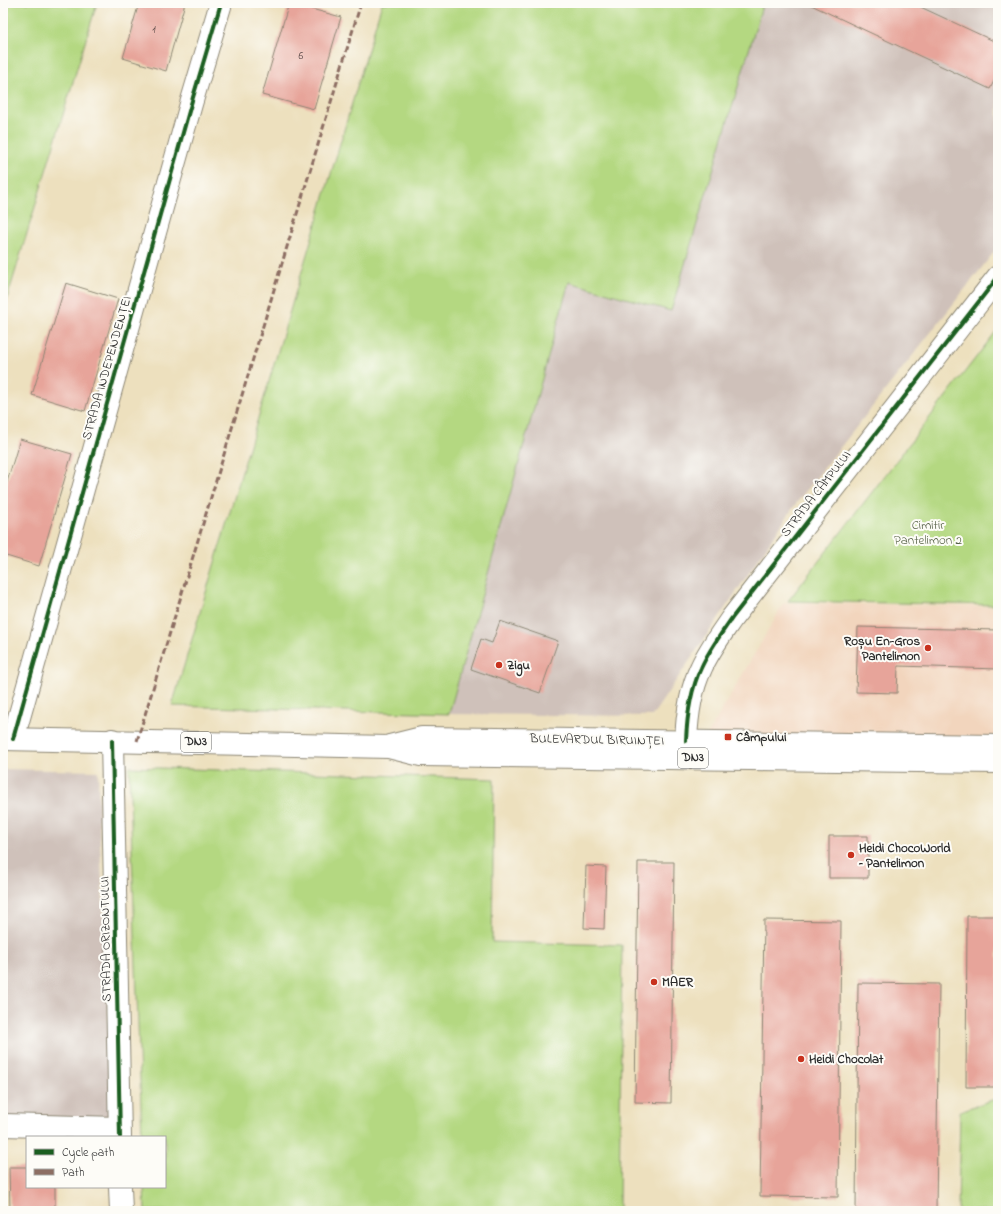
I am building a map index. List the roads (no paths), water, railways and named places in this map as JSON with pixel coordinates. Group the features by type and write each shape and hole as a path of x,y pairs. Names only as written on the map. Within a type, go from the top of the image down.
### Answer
{"street":[{"name":"STRADA INDEPENDENȚEI","path":"8,739 221,3"},
{"name":"STRADA CÂMPULUI","path":"686,741 687,720 692,691 701,668 732,618 998,278"},
{"name":"BULEVARDUL BIRUINȚEI","path":"390,747 422,738 998,746"},
{"name":"BULEVARDUL BIRUINȚEI","path":"8,739 390,747 421,755 998,762"},
{"name":"STRADA ORIZONTULUI","path":"112,740 119,1132"},
{"path":"3,1125 119,1132"},
{"path":"120,1188 121,1211"}],"place":[{"name":"Roșu En-Gros Pantelimon","path":"928,648"},
{"name":"Zigu","path":"499,665"},
{"name":"Câmpului","path":"728,737"},
{"name":"Heidi ChocoWorld – Pantelimon","path":"851,855"},
{"name":"MAER","path":"654,982"},
{"name":"Heidi Chocolat","path":"801,1059"}],"park label":[{"name":"Cimitir Pantelimon 2","path":"928,532"}]}
